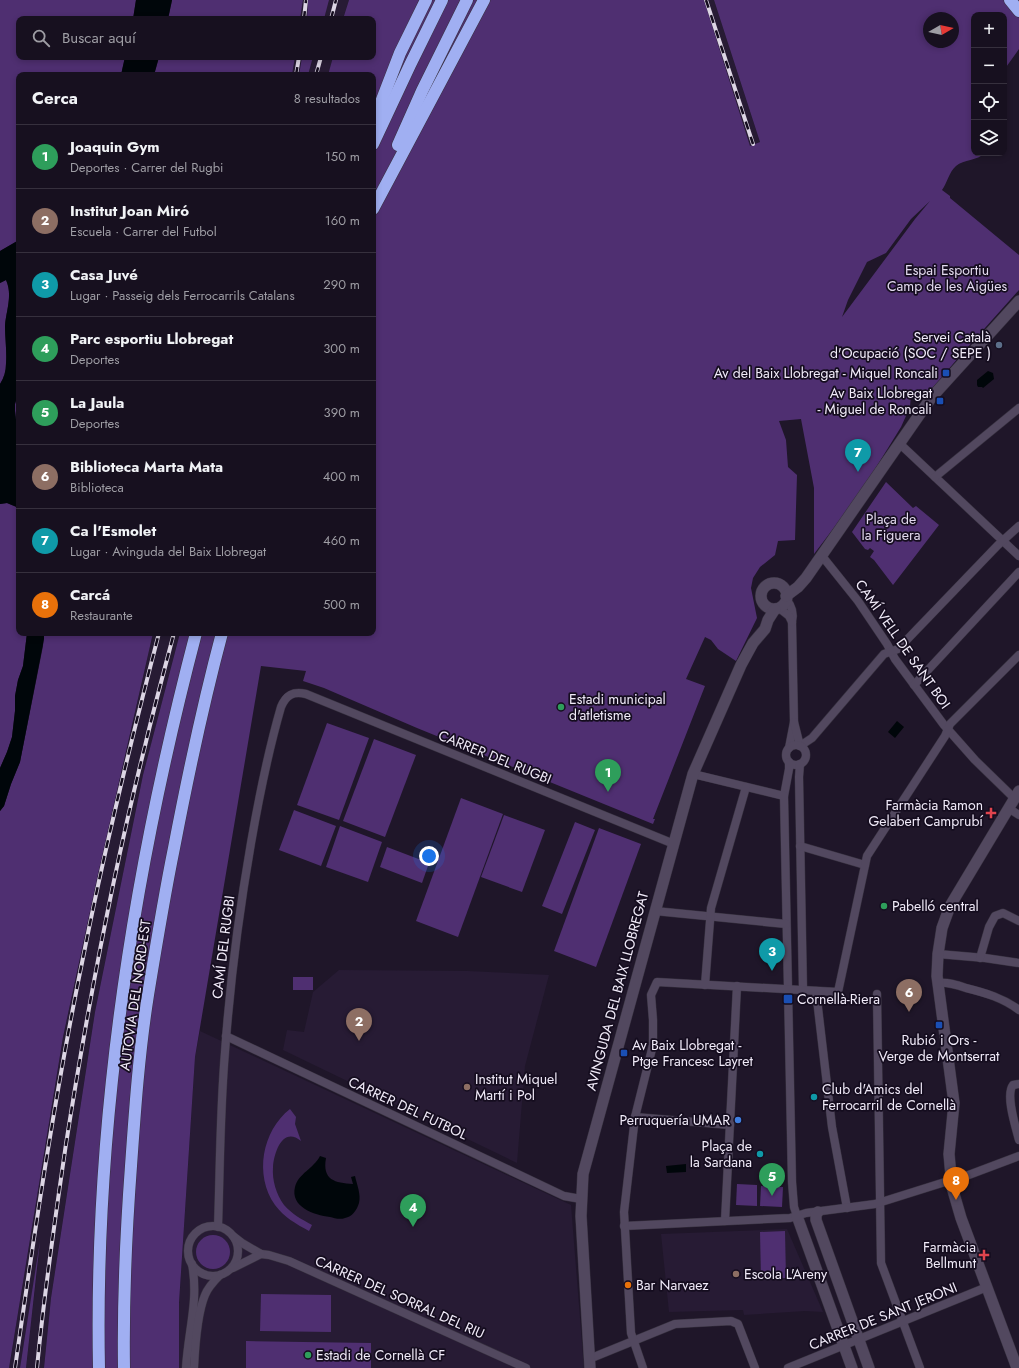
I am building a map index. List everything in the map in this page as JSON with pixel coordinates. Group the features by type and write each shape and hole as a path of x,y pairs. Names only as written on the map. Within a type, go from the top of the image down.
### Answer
{"highway":[{"path":"376,115 400,53 426,0"},
{"path":"376,138 442,0"},
{"path":"376,195 422,91 467,0"},
{"path":"376,203 484,0"},
{"path":"1010,0 1019,11"},
{"name":"AUTOVIA DEL NORD-EST","path":"99,1368 98,1318 101,1220 106,1132 118,1030 136,902 146,848 179,700 195,636"},
{"name":"AUTOVIA DEL NORD-EST","path":"124,1368 125,1265 130,1178 136,1094 148,996 184,794 206,691 221,636"},
{"path":"93,1368 98,1318"}],"main road":[{"path":"806,578 793,582 770,584 762,589 762,603 769,608 777,608 783,604 786,597 806,578 932,398 1019,301"},
{"path":"778,584 783,588 786,597"},
{"name":"AVINGUDA DEL BAIX LLOBREGAT","path":"757,638 763,616 762,603"},
{"name":"AVINGUDA DEL BAIX LLOBREGAT","path":"589,1363 581,1199 582,1174 694,774 747,651 765,629 768,620 777,608"},
{"path":"1017,795 946,914 938,954 938,983 954,1103 949,1154 952,1187 961,1218 1017,1368"},
{"path":"818,1212 816,1215 816,1220 869,1368"},
{"path":"797,1216 852,1368"}],"street":[{"path":"935,477 1019,408"},
{"path":"900,444 1019,556"},
{"path":"789,748 800,746 812,738 884,654 898,649 1002,540 1019,526"},
{"name":"CAMÍ VELL DE SANT BOI","path":"822,556 858,601 887,644 895,659 948,729 975,760 1017,795"},
{"path":"914,685 1019,572"},
{"path":"786,597 794,615 792,622 794,722 789,748 786,755 789,762 789,769 784,796 792,1182 794,1207 797,1216"},
{"path":"777,608 789,616 792,622"},
{"path":"643,1368 631,1333 624,1212 635,1117 653,1046 651,995 657,982 838,992 867,856 950,724 1019,655"},
{"name":"CAMÍ DEL RUGBI","path":"218,1227 220,1134 226,1036 240,913 257,809 277,721 284,700 293,694 306,694"},
{"name":"CARRER DEL RUGBI","path":"306,694 674,844"},
{"path":"789,762 795,765 800,764 805,759 804,750 800,746 794,722"},
{"path":"800,764 803,990"},
{"path":"694,774 784,796"},
{"path":"705,985 711,908 746,787"},
{"path":"1008,808 1019,815"},
{"path":"800,846 865,865"},
{"path":"655,911 786,924"},
{"path":"980,958 992,920 995,916 999,913 1004,913 1019,921"},
{"path":"938,954 1019,964"},
{"path":"938,983 950,983 990,994 1018,1006"},
{"path":"725,1221 737,986"},
{"path":"816,991 832,1127 847,1208"},
{"path":"877,994 881,1263 920,1368"},
{"name":"CARRER DEL FUTBOL","path":"226,1036 564,1196 581,1199"},
{"path":"1019,1084 1013,1085 1010,1091 1012,1115 1019,1140"},
{"path":"635,1117 730,1125"},
{"path":"624,1226 790,1218 847,1208 880,1202 951,1181 1019,1156"},
{"path":"186,1368 195,1301 195,1279 189,1251 192,1239 198,1232 204,1228 218,1227 226,1230 233,1236 238,1254 236,1262 231,1269"},
{"name":"CARRER DEL SORRAL DEL RIU","path":"233,1236 260,1254 289,1261 526,1368"},
{"path":"194,1368 198,1328 205,1295 220,1275 260,1254"},
{"path":"192,1264 197,1270 204,1274 212,1276 220,1275"},
{"name":"CARRER DE SANT JERONI","path":"788,1368 987,1288"},
{"path":"589,1363 633,1341 675,1324 731,1321 738,1324 755,1368"}],"shaded area":[{"path":"136,0 172,0 169,16 133,16"},
{"path":"303,0 308,0 307,16 300,16"},
{"path":"329,0 349,0 344,16 325,16"},
{"path":"704,0 714,0 760,142 749,146"},
{"path":"124,60 158,60 155,72 122,72"},
{"path":"294,60 302,60 300,72 292,72"},
{"path":"312,60 332,60 329,72 309,72"},
{"path":"16,242 16,507 7,503 0,504 0,384 4,377 6,367 5,326 9,291 6,280 0,283 0,251"},
{"path":"988,371 993,373 994,379 983,388 978,387 977,380"},
{"path":"27,636 44,636 20,762 4,806 0,811 0,768 12,737 15,696 18,680 23,666"},
{"path":"152,636 179,636 143,775 95,1012 51,1298 44,1368 26,1368 39,1254 20,1368 9,1368 63,1037 98,874"},
{"path":"897,721 904,727 895,738 888,732"},
{"path":"339,970 468,971 549,975 525,1066 517,1163 283,1050 287,1030 304,1032 313,992"},
{"path":"200,1031 571,1205 584,1368 179,1368 179,1303 195,1057"},
{"path":"320,1156 326,1158 326,1171 331,1179 341,1183 353,1184 351,1177 355,1176 359,1193 359,1203 354,1213 348,1217 339,1219 317,1214 305,1209 296,1200 294,1194 299,1178"},
{"path":"686,1164 686,1172 667,1173 666,1166"},
{"name":"Escola L'Areny","path":"787,1229 823,1312 805,1311 744,1315 743,1310 669,1312 661,1234"}],"green space":[{"path":"0,0 136,0 133,16 16,16 16,60 124,60 122,72 16,72 16,242 0,251"},
{"path":"172,0 303,0 300,16 169,16"},
{"path":"308,0 329,0 325,16 307,16"},
{"name":"Espai Esportiu Camp de les Aigües","path":"349,0 704,0 750,146 760,142 714,0 1019,0 1019,49 1007,66 1007,12 971,12 971,156 982,156 963,162 956,166 942,190 1019,255 1019,290 922,400 911,394 910,407 901,427 859,495 814,554 814,488 801,419 779,421 786,440 788,467 797,475 795,540 778,541 775,555 760,567 753,578 751,588 757,618 736,661 718,649 711,640 705,637 686,679 705,686 653,819 655,819 653,824 417,728 324,688 303,681 306,671 261,666 195,1057 179,1303 179,1368 44,1368 51,1298 95,1012 143,775 179,636 376,636 376,72 329,72 332,60 376,60 376,16 344,16","holes":["930,201 842,317 848,300 867,262 886,253 911,219"]},
{"path":"158,60 294,60 292,72 155,72"},
{"path":"302,60 312,60 309,72 300,72"},
{"path":"6,280 9,297 5,326 6,366 4,377 0,384 0,283"},
{"path":"16,401 16,420 15,411"},
{"name":"Plaça de la Figuera","path":"886,482 913,508 916,506 939,525 893,585 870,557 874,551 870,548 868,550 865,549 852,532"},
{"path":"7,503 16,507 16,636 27,636 23,666 18,680 15,696 12,737 0,768 0,504"},
{"path":"44,636 152,636 98,874 63,1037 9,1368 0,1368 0,811 4,806 20,762"},
{"path":"327,723 369,738 339,820 297,805"},
{"path":"374,739 416,755 385,837 343,821"},
{"path":"461,798 503,814 458,937 416,921"},
{"path":"294,810 336,826 321,866 279,850"},
{"path":"504,815 545,830 522,892 481,877"},
{"path":"575,822 595,830 562,914 542,906"},
{"path":"340,826 382,842 368,882 326,867"},
{"path":"599,828 641,844 596,967 554,951"},
{"path":"387,847 429,863 422,883 380,867"},
{"path":"293,977 313,977 313,990 293,990"},
{"path":"290,1109 296,1117 295,1124 301,1141 295,1137 289,1137 284,1139 281,1143 275,1154 273,1172 274,1182 277,1192 284,1205 293,1214 312,1225 309,1231 290,1220 275,1205 268,1193 265,1180 263,1167 267,1141 280,1118"},
{"path":"737,1184 757,1185 757,1206 736,1205"},
{"path":"761,1186 783,1187 782,1207 760,1206"},
{"path":"785,1231 786,1278 761,1279 760,1232"},
{"path":"216,1235 225,1240 229,1245 229,1259 225,1264 220,1268 210,1269 206,1268 197,1259 196,1249 197,1245 206,1236"},
{"path":"40,1241 26,1368 20,1368"},
{"path":"261,1294 331,1295 331,1332 260,1331"},
{"name":"Estadi de Cornellà CF","path":"246,1341 371,1343 371,1368 246,1368"}],"railway":[{"path":"304,16 306,0"},
{"path":"332,16 336,0"},
{"path":"706,0 753,144"},
{"path":"296,72 298,60"},
{"path":"317,72 320,60"},
{"path":"15,1368 30,1263 74,1000 93,908 129,750 158,636"},
{"path":"37,1368 46,1284 62,1172 92,994 111,894 133,795 173,636"}],"place":[{"name":"Servei Català d'Ocupació (SOC / SEPE )","path":"999,345"},
{"name":"Av del Baix Llobregat - Miquel Roncali","path":"946,373"},
{"name":"Av Baix Llobregat - Miguel de Roncali","path":"940,401"},
{"name":"Ca l'Esmolet","path":"858,472"},
{"name":"Estadi municipal d'atletisme","path":"561,707"},
{"name":"Joaquin Gym","path":"608,792"},
{"name":"Farmàcia Ramon Gelabert Camprubí","path":"991,813"},
{"name":"Pabelló central","path":"884,906"},
{"name":"Casa Juvé","path":"772,971"},
{"name":"Cornellà-Riera","path":"788,999"},
{"name":"Biblioteca Marta Mata","path":"909,1012"},
{"name":"Rubió i Ors - Verge de Montserrat","path":"939,1025"},
{"name":"Institut Joan Miró","path":"359,1041"},
{"name":"Av Baix Llobregat - Ptge Francesc Layret","path":"624,1053"},
{"name":"Institut Miquel Martí i Pol","path":"467,1087"},
{"name":"Club d'Amics del Ferrocarril de Cornellà","path":"814,1097"},
{"name":"Perruquería UMAR","path":"738,1120"},
{"name":"Plaça de la Sardana","path":"760,1154"},
{"name":"La Jaula","path":"772,1196"},
{"name":"Carcá","path":"956,1200"},
{"name":"Parc esportiu Llobregat","path":"413,1227"},
{"name":"Farmàcia Bellmunt","path":"984,1255"},
{"name":"Escola L'Areny","path":"736,1274"},
{"name":"Bar Narvaez","path":"628,1285"},
{"name":"Estadi de Cornellà CF","path":"308,1355"}]}
